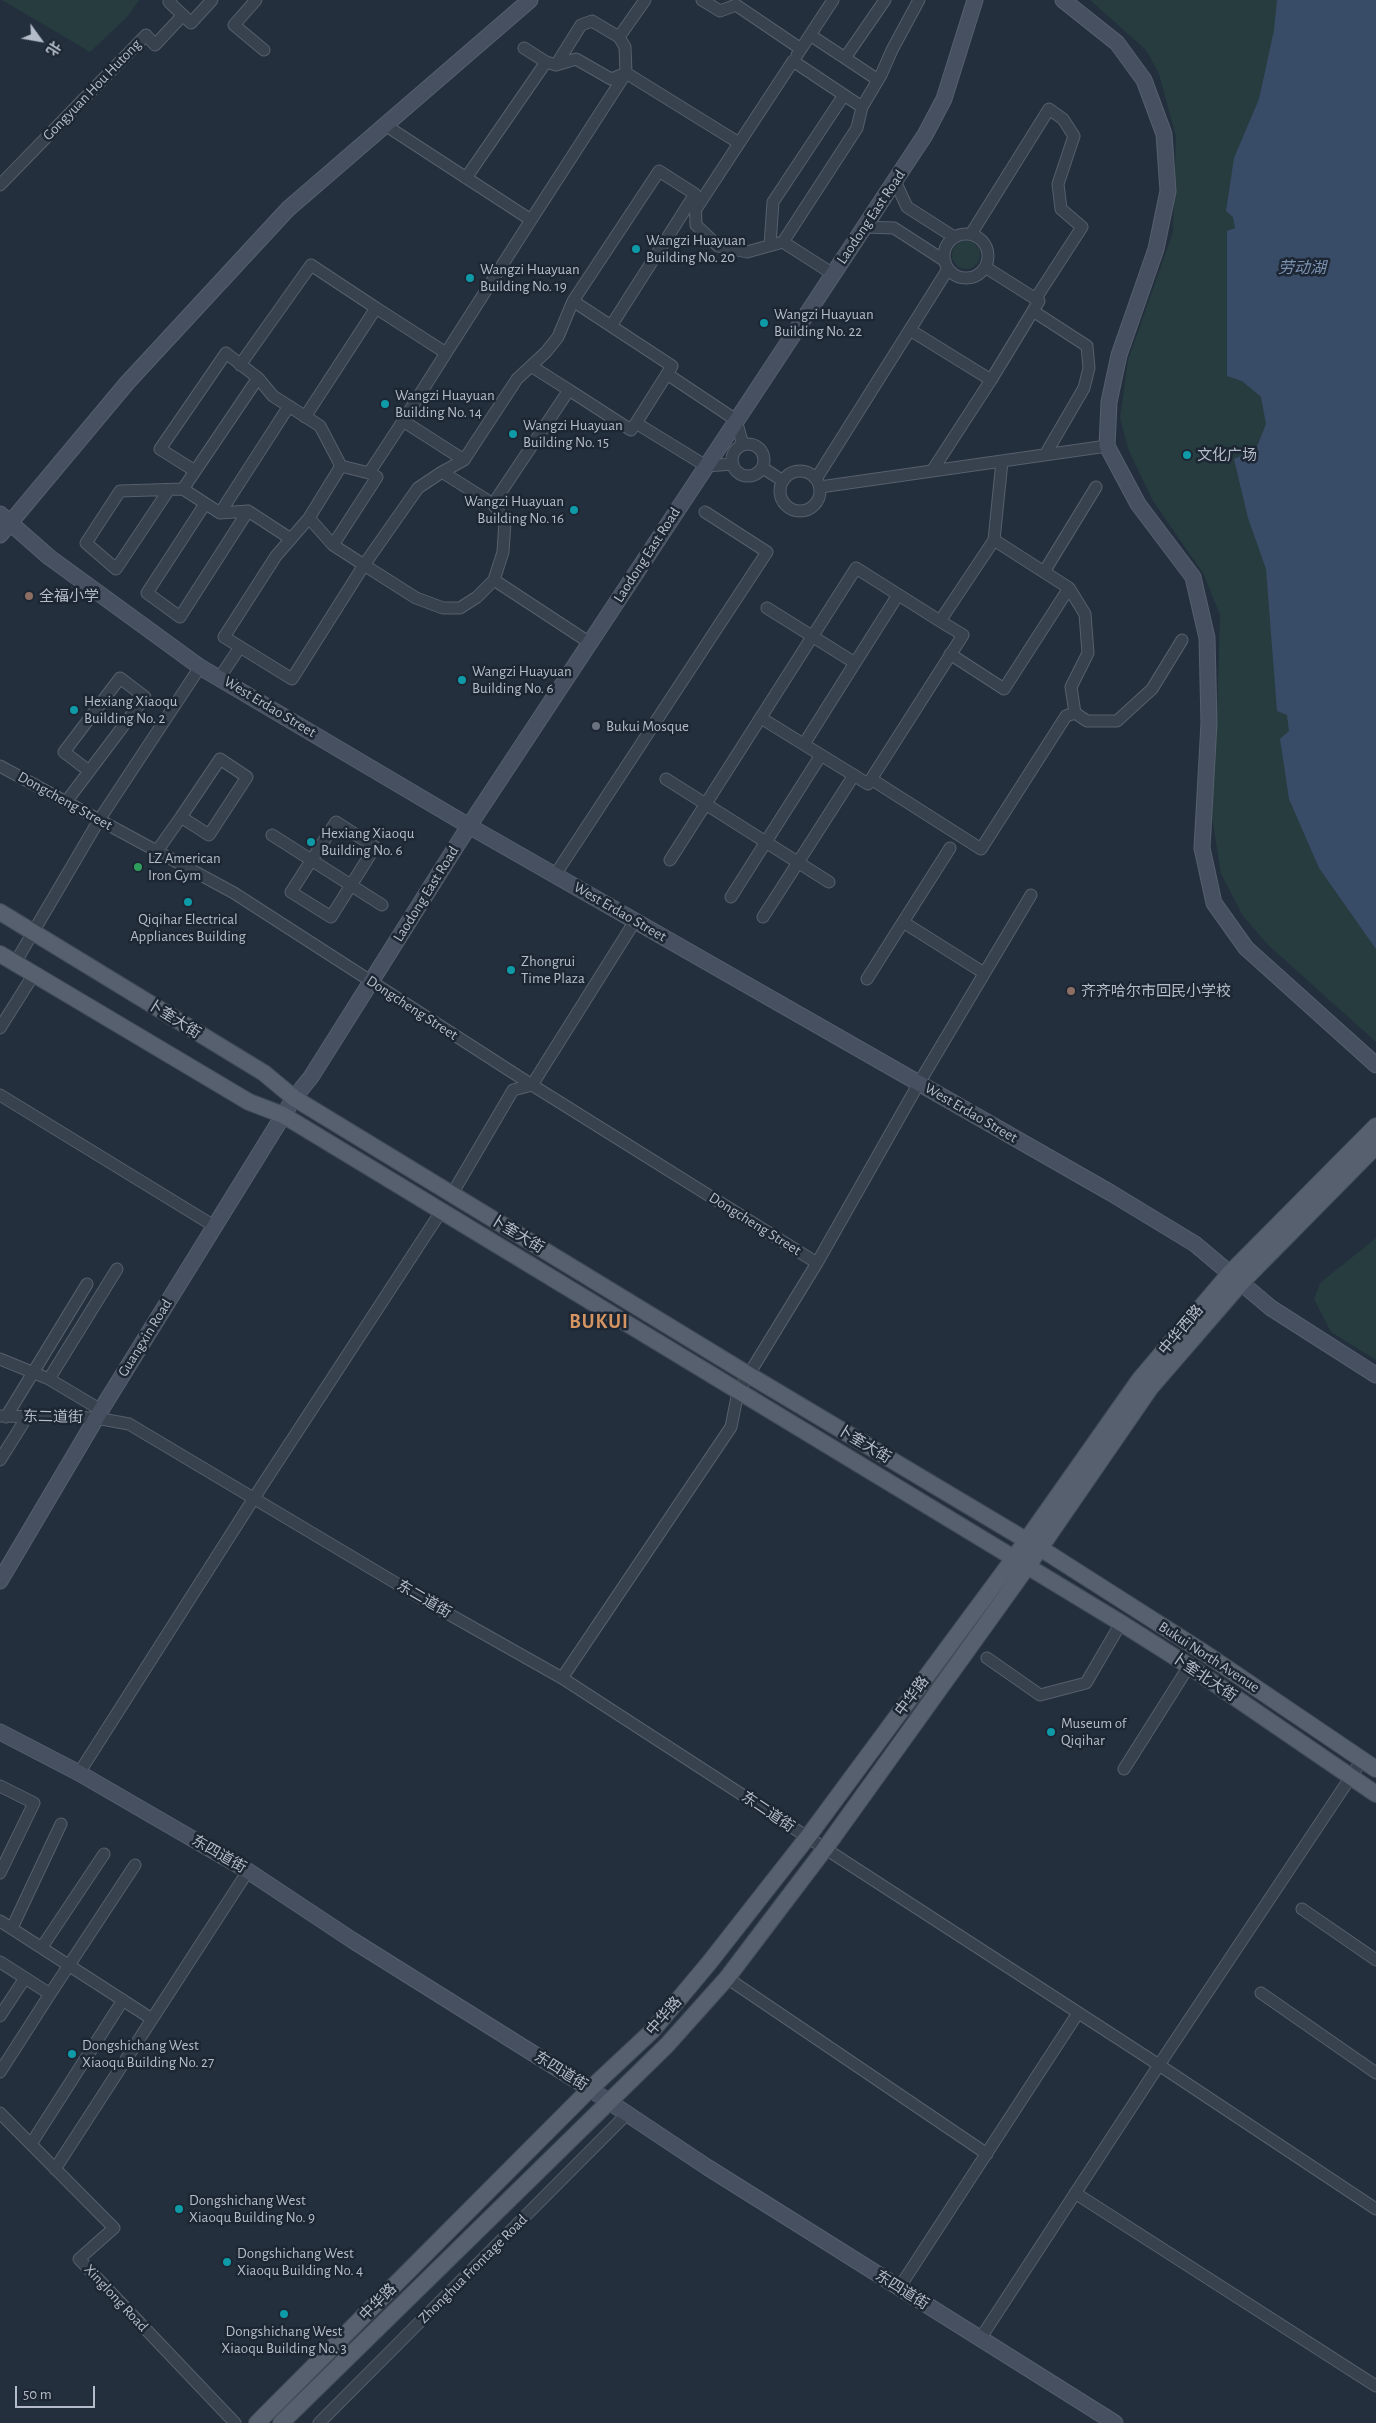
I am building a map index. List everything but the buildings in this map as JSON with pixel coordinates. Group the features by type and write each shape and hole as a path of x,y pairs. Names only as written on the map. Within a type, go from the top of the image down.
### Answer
{"main road":[{"path":"3,524 127,383 288,209 530,0"},
{"name":"Laodong East Road","path":"294,1098 310,1077 469,826 925,135 944,99 975,0"},
{"path":"1062,0 1116,43 1144,80 1164,134 1168,191 1156,249 1119,355 1109,402 1107,446 1138,504 1193,577 1207,638 1209,723 1202,848 1214,903 1246,948 1376,1065"},
{"name":"West Erdao Street","path":"3,524 200,667 469,826 919,1083 1187,1239 1271,1308 1376,1375"},
{"name":"卜奎大街","path":"0,912 264,1073 294,1098 1032,1545"},
{"name":"卜奎大街","path":"0,954 249,1102 283,1114 1020,1562"},
{"name":"Guangxin Road","path":"0,1581 98,1414 294,1098"},
{"name":"中华西路","path":"1020,1562 1235,1278 1376,1126"},
{"name":"中华西路","path":"1235,1278 1376,1146"},
{"name":"Bukui North Avenue","path":"1032,1545 1051,1555 1200,1650 1376,1770"},
{"name":"卜奎北大街","path":"1020,1562 1189,1666 1376,1794"},
{"name":"中华路","path":"257,2423 590,2089 652,2030 709,1963 1020,1562"},
{"name":"中华路","path":"281,2423 667,2044 727,1978 824,1850 1020,1562"},
{"name":"东四道街","path":"0,1732 79,1773 248,1871 352,1940 590,2089 898,2288 1114,2423"}],"street":[{"path":"171,0 169,2 191,22 212,0"},
{"path":"256,0 234,25 264,50"},
{"path":"619,36 645,0"},
{"path":"702,0 720,11 736,5 801,49"},
{"path":"696,209 833,0"},
{"path":"845,58 885,0"},
{"path":"695,194 696,225 718,246 747,252 783,242 857,128 862,107 919,0"},
{"name":"Gongyuan Hou Hutong","path":"2,178 146,35 155,44 183,15"},
{"path":"369,473 626,73 624,47 619,36 592,21 581,25 466,178"},
{"path":"810,35 878,80"},
{"path":"524,48 551,64 576,59 611,79 626,73"},
{"path":"793,61 862,107"},
{"path":"626,73 739,143"},
{"path":"770,245 773,202 844,95"},
{"path":"970,234 1049,109 1063,119 1074,136 1058,184 1061,209 1082,227 1036,298"},
{"path":"385,126 531,220"},
{"path":"340,466 309,518 276,556 224,636 292,679 364,565 418,488 464,460 516,379 558,337 573,301 659,171 695,194"},
{"path":"864,227 894,228 946,265 957,276 965,278 979,274 985,267 988,255 987,248 978,237 970,234 954,237 907,207 895,181"},
{"path":"611,326 695,194"},
{"path":"818,483 808,472 802,471 790,474 783,481 781,497 784,503 795,510 802,511 814,505 818,500 818,483 910,330 946,265 944,251 954,237"},
{"path":"783,242 833,274"},
{"path":"240,364 311,265 446,353"},
{"path":"932,471 1040,301 985,267"},
{"path":"531,366 631,430 636,423 672,366 573,301"},
{"path":"306,417 376,308"},
{"path":"1033,311 1088,346 1089,368 1084,388 1045,455"},
{"path":"910,330 991,380"},
{"path":"196,471 160,449 226,353 258,378 273,396 320,426 340,466 369,473 377,477 333,545"},
{"path":"667,374 736,420 743,444"},
{"path":"184,489 258,378"},
{"path":"493,504 569,390"},
{"path":"220,513 289,406"},
{"path":"403,422 464,460"},
{"path":"636,423 706,466 733,464"},
{"path":"743,444 754,445 762,452 764,462 762,468 755,474 745,476 736,471 733,464 735,451 743,444"},
{"path":"818,483 932,471 1107,446"},
{"path":"940,621 994,540 1002,461"},
{"path":"762,468 783,481"},
{"path":"309,518 333,545 416,598 443,608 460,608 477,597 494,580 503,552 505,521 493,504 442,472"},
{"path":"1044,572 1096,487"},
{"path":"168,491 116,569 86,543 120,492 184,489 220,513 248,512 291,539"},
{"path":"205,504 147,594 180,617 248,512"},
{"path":"555,875 767,552 705,512"},
{"path":"994,540 1068,588 1085,614 1088,653 1071,687 1074,713"},
{"path":"670,860 856,568 963,635 868,784 761,718"},
{"path":"494,580 590,643"},
{"path":"950,654 1004,689 1068,588"},
{"path":"804,744 898,595"},
{"path":"767,608 855,663"},
{"path":"1074,713 1087,721 1117,721 1152,689 1182,640"},
{"path":"220,678 240,646"},
{"path":"15,963 99,820 200,667"},
{"path":"66,802 145,697 120,678 64,752 89,771"},
{"path":"871,779 981,849 1066,716 1074,713"},
{"path":"731,897 821,755"},
{"path":"157,852 220,758 247,777 209,835 181,817"},
{"name":"Dongcheng Street","path":"0,766 234,893 532,1086 817,1263"},
{"path":"763,916 854,775"},
{"path":"666,779 829,882"},
{"path":"336,822 376,847 331,917 291,892 311,860 336,822"},
{"path":"272,835 382,905"},
{"path":"868,979 950,848"},
{"path":"562,1678 731,1427 738,1392 817,1263 919,1083 1031,895"},
{"path":"452,1194 513,1090 532,1086 635,921"},
{"path":"904,922 984,973"},
{"path":"0,1028 34,974"},
{"path":"0,1095 214,1226"},
{"path":"79,1773 254,1498 442,1210"},
{"path":"49,1379 117,1269"},
{"path":"3,1416 33,1373 87,1284"},
{"path":"0,1359 49,1379 98,1414"},
{"name":"东二道街","path":"3,1416 27,1417 98,1414 130,1424 562,1678 824,1850 1159,2065 1376,2209"},
{"path":"0,1460 27,1417"},
{"path":"987,1658 1040,1695 1086,1683 1121,1623"},
{"path":"1124,1769 1189,1666"},
{"path":"980,2339 1362,1760"},
{"path":"0,1786 34,1803 0,1873"},
{"path":"12,1928 61,1824"},
{"path":"42,1947 104,1854"},
{"path":"0,2072 135,1865"},
{"path":"55,2169 248,1871"},
{"path":"1302,1909 1376,1960"},
{"path":"0,1921 152,2019"},
{"path":"0,1962 50,1994"},
{"path":"0,2016 25,1978"},
{"path":"727,1978 987,2154"},
{"path":"1261,1993 1376,2073"},
{"path":"31,2144 123,2000"},
{"path":"898,2288 1078,2013"},
{"name":"Xinglong Road","path":"0,2113 114,2228 79,2259 235,2423"},
{"name":"Zhonghua Frontage Road","path":"319,2423 627,2114"},
{"path":"1075,2193 1376,2386"}],"green space":[{"path":"2,0 139,0 128,16 90,52"},
{"path":"1090,0 1376,0 1376,1042 1267,944 1243,916 1221,874 1212,817 1220,615 1203,573 1153,501 1129,451 1120,418 1128,360 1173,232 1176,137 1159,74 1146,50"},
{"path":"966,241 976,245 980,255 976,265 966,269 956,265 952,255 956,245"},
{"path":"1376,1238 1376,1360 1331,1332 1314,1299 1320,1283"}],"water":[{"name":"劳动湖","path":"1277,0 1376,0 1376,949 1319,868 1289,799 1280,739 1289,731 1287,715 1277,711 1266,569 1248,518 1234,459 1256,449 1266,424 1261,397 1242,381 1227,376 1227,231 1235,228 1233,217 1226,211 1234,158 1259,99 1274,30"}],"place":[{"name":"Wangzi Huayuan Building No. 20","path":"636,249"},
{"name":"Wangzi Huayuan Building No. 19","path":"470,278"},
{"name":"Wangzi Huayuan Building No. 22","path":"764,323"},
{"name":"Wangzi Huayuan Building No. 14","path":"385,404"},
{"name":"Wangzi Huayuan Building No. 15","path":"513,434"},
{"name":"文化广场","path":"1187,455"},
{"name":"Wangzi Huayuan Building No. 16","path":"574,510"},
{"name":"全福小学","path":"29,596"},
{"name":"Wangzi Huayuan Building No. 6","path":"462,680"},
{"name":"Hexiang Xiaoqu Building No. 2","path":"74,710"},
{"name":"Bukui Mosque","path":"596,726"},
{"name":"Hexiang Xiaoqu Building No. 6","path":"311,842"},
{"name":"LZ American Iron Gym","path":"138,867"},
{"name":"Qiqihar Electrical Appliances Building","path":"188,902"},
{"name":"Zhongrui Time Plaza","path":"511,970"},
{"name":"齐齐哈尔市回民小学校","path":"1071,991"},
{"name":"Museum of Qiqihar","path":"1051,1732"},
{"name":"Dongshichang West Xiaoqu Building No. 27","path":"72,2054"},
{"name":"Dongshichang West Xiaoqu Building No. 9","path":"179,2209"},
{"name":"Dongshichang West Xiaoqu Building No. 4","path":"227,2262"},
{"name":"Dongshichang West Xiaoqu Building No. 3","path":"284,2314"}],"district":[{"name":"BUKUI","path":"599,1322"}]}
